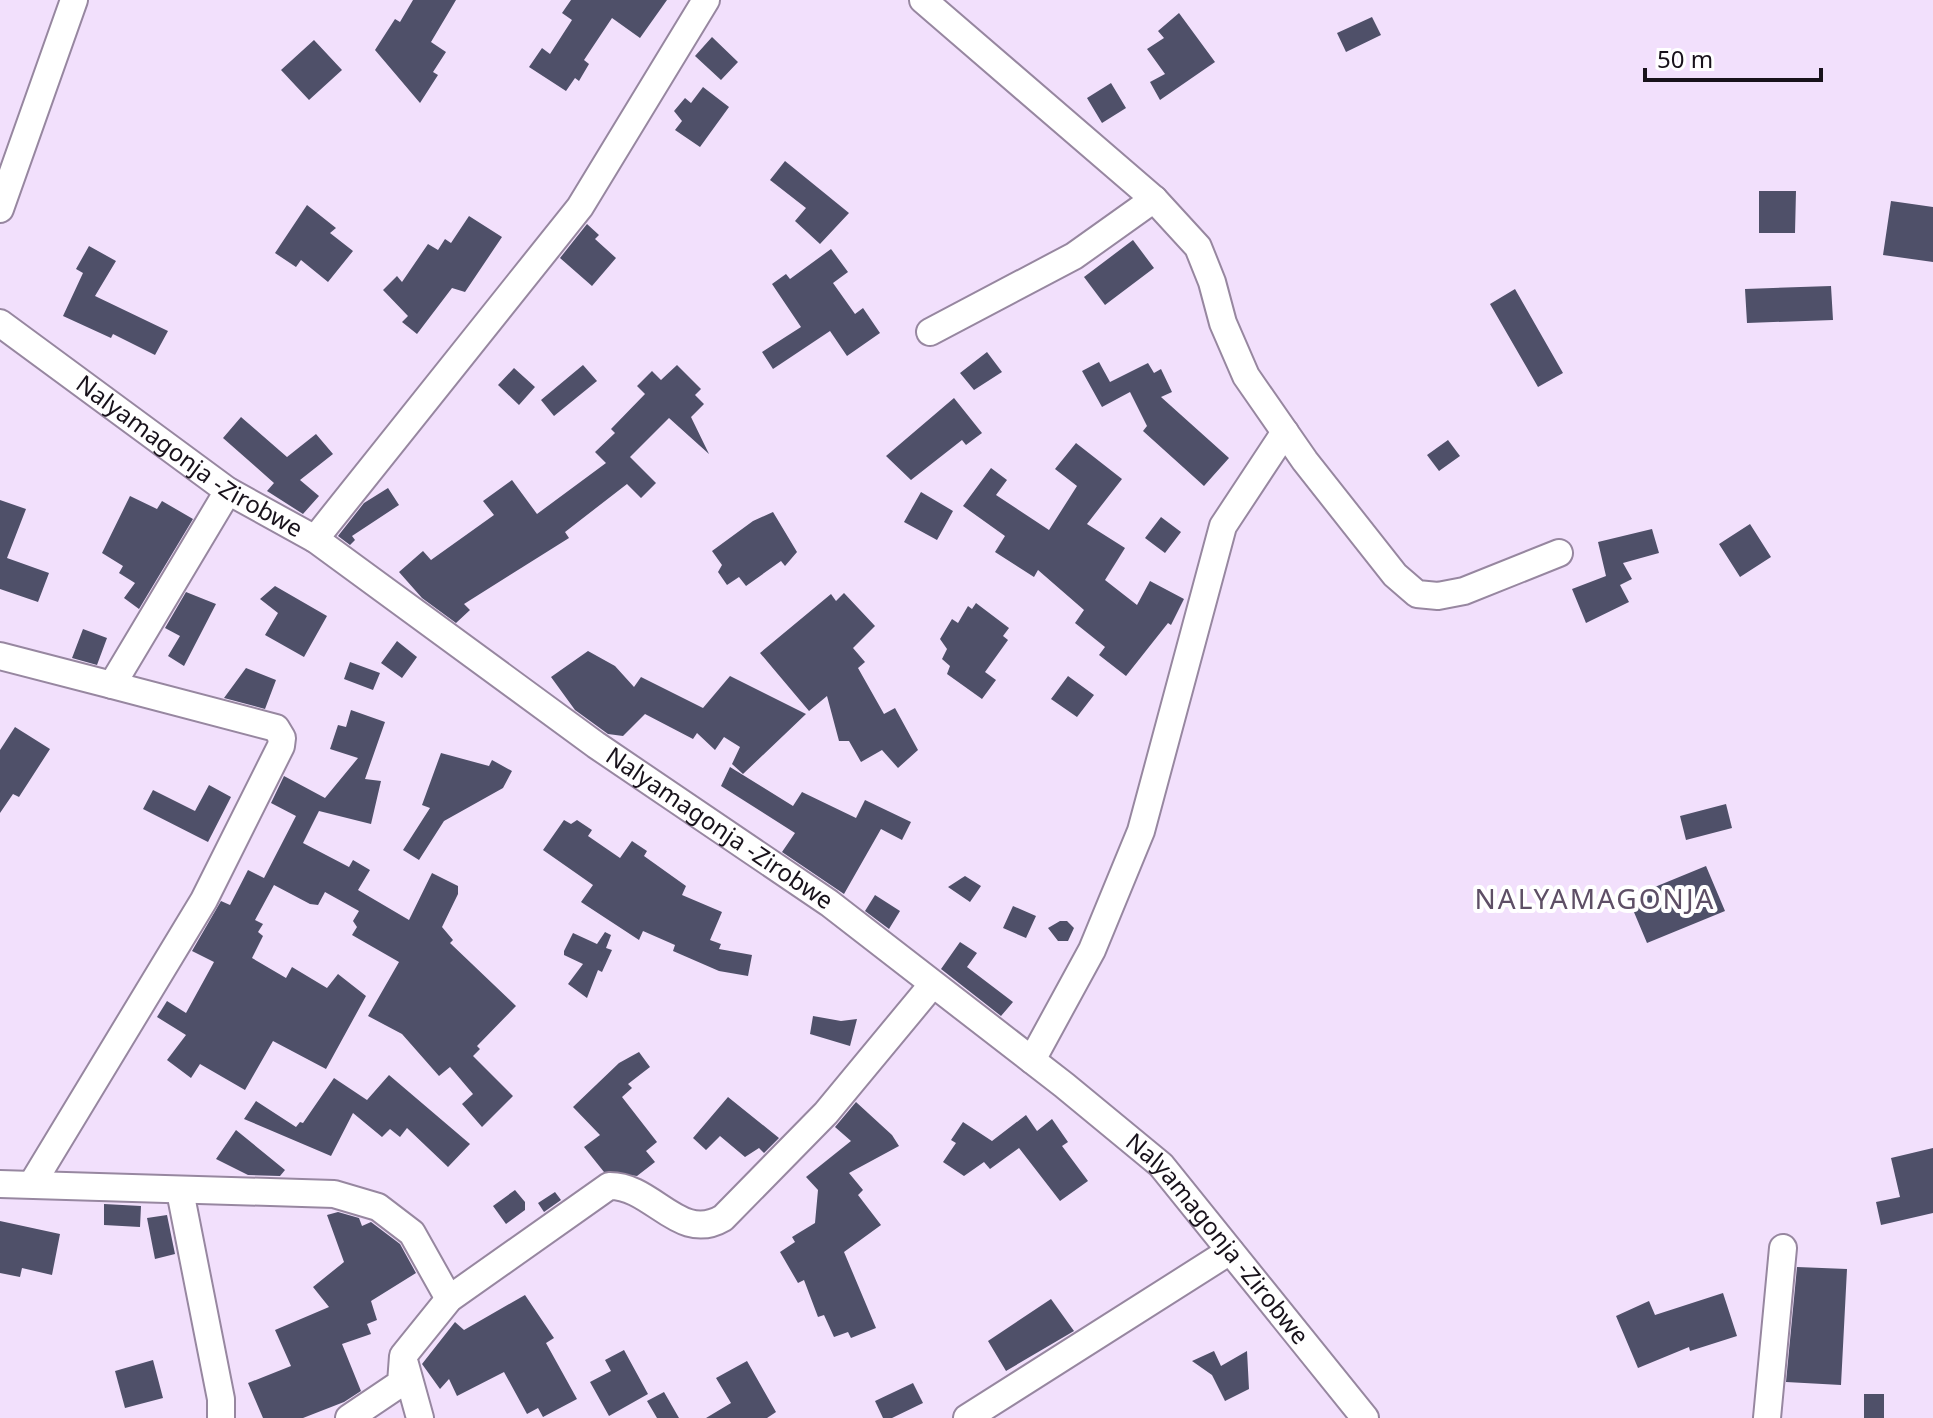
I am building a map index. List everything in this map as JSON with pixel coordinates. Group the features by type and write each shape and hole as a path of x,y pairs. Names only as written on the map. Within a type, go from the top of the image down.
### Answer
{"street":[{"path":"0,209 74,0"},
{"path":"315,539 580,207 706,0"},
{"path":"923,0 1154,199 1198,247 1223,323 1246,376 1395,575 1417,594 1438,596 1464,591 1559,553"},
{"path":"930,332 1074,256 1154,199"},
{"name":"Nalyamagonja -Zirobwe","path":"0,323 228,491 315,539 572,728 829,903 1032,1060 1161,1165 1365,1418"},
{"path":"1032,1060 1092,950 1141,831 1223,526 1285,432"},
{"path":"112,685 228,491"},
{"path":"0,656 276,728 282,738 281,746 204,900 32,1184"},
{"path":"349,1418 401,1383 403,1356 449,1299 609,1186 636,1190 692,1226 713,1224 723,1218 826,1113 932,985"},
{"path":"0,1184 334,1194 378,1207 412,1233 449,1299"},
{"path":"180,1191 221,1399 221,1418"},
{"path":"1767,1418 1783,1248"},
{"path":"967,1418 1230,1251"},
{"path":"403,1356 420,1418"}],"building":[{"path":"413,0 456,0 431,42 446,52 433,72 438,75 420,103 375,50 395,19 400,22"},
{"path":"571,0 667,0 640,38 612,18 584,60 589,64 579,81 575,78 566,91 529,67 542,48 550,54 572,20 562,13"},
{"path":"1179,13 1215,62 1160,100 1150,82 1165,74 1147,49 1164,38 1158,31"},
{"path":"1372,17 1381,35 1346,52 1337,33"},
{"path":"712,37 738,62 721,80 695,56"},
{"path":"314,40 342,70 309,100 281,70"},
{"path":"1111,83 1126,108 1102,123 1087,98"},
{"path":"703,87 729,107 700,147 675,130 682,121 674,111 685,98 691,103"},
{"path":"785,161 849,213 820,244 795,221 806,208 770,180"},
{"path":"1759,191 1796,191 1795,233 1759,233"},
{"path":"1891,201 1933,207 1933,262 1883,255"},
{"path":"307,205 336,228 330,233 353,251 328,282 301,260 296,267 275,253"},
{"path":"469,216 502,237 465,292 452,288 417,334 402,322 408,316 383,290 397,276 402,282 428,244 438,250 445,239 451,243"},
{"path":"587,224 599,235 595,239 616,258 592,286 560,258"},
{"path":"1133,240 1154,268 1105,305 1084,277"},
{"path":"89,246 116,261 95,296 168,331 155,355 113,334 111,338 63,316 83,273 76,269"},
{"path":"831,249 848,272 833,283 855,314 863,308 880,333 847,356 830,331 773,369 762,352 801,327 772,284 786,274 790,279"},
{"path":"1831,286 1833,320 1747,323 1745,289"},
{"path":"1515,289 1563,373 1538,387 1490,304"},
{"path":"987,352 1002,372 974,390 960,373"},
{"path":"1099,362 1110,382 1148,363 1154,373 1161,369 1172,392 1161,397 1229,458 1204,486 1143,431 1147,426 1130,392 1102,407 1082,371"},
{"path":"583,365 597,381 554,416 541,400"},
{"path":"677,365 701,389 695,395 704,404 691,417 709,454 669,418 630,457 656,483 641,498 627,484 565,532 569,538 464,604 470,610 456,623 422,598 399,572 423,551 431,560 494,515 483,501 512,480 537,514 606,463 595,452 615,433 611,429 645,394 637,386 652,371 661,380"},
{"path":"514,368 535,387 519,405 498,385"},
{"path":"954,398 982,433 966,445 962,440 911,480 886,456"},
{"path":"241,417 287,457 316,434 333,454 300,480 319,496 303,514 267,491 274,483 223,438"},
{"path":"1448,440 1460,456 1439,471 1427,455"},
{"path":"1076,443 1122,479 1087,524 1125,548 1105,580 1137,605 1150,581 1184,599 1171,625 1168,623 1126,676 1099,655 1105,647 1075,623 1084,610 1038,570 1034,577 995,552 1005,536 963,506 991,468 1007,480 996,495 1049,530 1077,486 1055,469"},
{"path":"388,488 399,505 352,536 355,540 350,545 338,536 364,503"},
{"path":"921,492 953,511 937,540 904,522"},
{"path":"130,496 157,509 162,501 193,519 139,609 124,598 135,583 119,573 123,566 102,553"},
{"path":"0,500 26,509 7,558 49,573 38,602 0,589"},
{"path":"773,512 797,552 785,566 781,561 746,586 739,577 727,585 718,572 722,565 712,551 753,521"},
{"path":"1161,517 1181,532 1165,553 1145,538"},
{"path":"1750,524 1771,557 1740,577 1719,544"},
{"path":"1652,529 1659,553 1623,563 1632,579 1620,585 1629,602 1586,623 1572,589 1606,576 1598,542"},
{"path":"275,586 327,616 304,657 265,635 278,613 260,599"},
{"path":"186,592 216,604 184,666 168,656 180,636 165,628"},
{"path":"844,593 875,626 853,648 865,662 858,668 884,714 895,708 918,750 898,768 882,750 861,762 849,741 839,741 827,696 809,711 760,653 831,594 836,601"},
{"path":"976,603 1009,628 1003,636 1008,640 985,672 996,680 982,699 947,674 950,666 942,659 947,649 940,639 952,619 958,623 968,606 972,609"},
{"path":"83,629 107,638 97,665 72,658"},
{"path":"397,641 417,657 402,678 381,663"},
{"path":"588,651 615,666 634,687 641,677 703,708 730,676 806,714 743,774 732,764 740,747 724,737 715,750 697,733 693,739 645,714 623,736 608,734 575,710 551,677"},
{"path":"350,662 380,673 373,690 344,679"},
{"path":"246,668 276,680 265,709 224,698"},
{"path":"1068,676 1094,695 1077,717 1051,699"},
{"path":"351,710 385,722 365,779 381,781 371,824 319,811 303,843 349,867 353,860 370,870 358,890 409,920 432,873 458,886 458,894 442,927 453,940 450,943 516,1006 477,1046 480,1049 473,1056 513,1096 482,1127 462,1104 473,1094 450,1067 439,1076 402,1034 368,1016 399,962 352,935 357,927 353,921 359,911 325,892 318,905 310,904 274,885 255,920 263,924 258,932 263,936 252,958 286,978 292,967 327,988 338,974 366,996 326,1069 273,1041 245,1090 200,1064 191,1078 167,1060 186,1035 157,1017 167,1001 186,1013 214,962 192,951 221,901 230,905 248,870 264,878 296,816 271,803 284,776 325,798 358,758 330,749 338,725 346,727"},
{"path":"15,727 50,749 19,797 13,794 0,813 0,750"},
{"path":"441,753 489,766 492,760 512,771 503,788 444,821 419,860 403,850 430,808 422,805"},
{"path":"730,767 793,806 802,792 856,818 865,800 911,822 902,840 881,829 844,894 782,852 795,833 721,786"},
{"path":"209,785 231,797 208,842 143,809 153,790 195,811"},
{"path":"1726,804 1732,828 1686,840 1680,816"},
{"path":"564,820 571,824 577,820 592,830 588,836 620,858 632,841 647,851 644,856 686,886 682,895 722,912 710,940 721,944 719,949 752,955 748,976 719,971 673,951 675,945 643,931 639,940 581,902 593,885 543,850"},
{"path":"1706,866 1725,911 1647,943 1628,898"},
{"path":"965,876 981,886 970,902 948,887"},
{"path":"875,895 900,911 889,929 865,911"},
{"path":"1013,906 1036,916 1026,938 1003,928"},
{"path":"1060,921 1067,921 1074,928 1068,941 1058,941 1048,928"},
{"path":"605,932 611,935 606,948 612,950 602,972 598,970 587,998 568,984 583,964 564,955 564,951 573,933 597,944"},
{"path":"960,942 977,953 967,967 1013,1002 1001,1016 941,969"},
{"path":"813,1016 841,1021 857,1019 850,1046 810,1034"},
{"path":"639,1052 650,1067 628,1084 632,1088 622,1097 657,1142 646,1151 655,1162 637,1176 604,1172 584,1147 600,1135 573,1107 619,1063"},
{"path":"389,1075 470,1144 448,1167 407,1128 400,1137 390,1129 382,1137 353,1113 331,1156 244,1119 256,1101 296,1127 303,1123 334,1078 367,1100"},
{"path":"728,1097 779,1138 764,1153 759,1148 745,1157 720,1136 706,1150 693,1138"},
{"path":"856,1102 892,1135 899,1146 849,1173 863,1190 858,1195 881,1225 844,1252 876,1328 851,1338 848,1332 834,1337 824,1315 818,1317 804,1280 798,1283 780,1252 795,1242 792,1237 815,1223 818,1190 806,1177 851,1141 835,1127"},
{"path":"1026,1115 1037,1131 1052,1119 1068,1142 1062,1146 1088,1181 1060,1201 1019,1148 990,1169 984,1162 964,1176 943,1162 956,1143 951,1140 963,1122 992,1141"},
{"path":"236,1130 285,1170 280,1176 248,1175 216,1159"},
{"path":"1933,1148 1933,1213 1881,1225 1876,1202 1900,1197 1891,1158"},
{"path":"515,1190 525,1202 525,1210 506,1224 493,1206"},
{"path":"555,1192 561,1200 544,1212 538,1203"},
{"path":"104,1204 141,1206 140,1227 104,1225"},
{"path":"338,1212 359,1218 362,1226 371,1222 400,1244 416,1273 371,1301 377,1320 367,1324 371,1334 342,1344 361,1391 344,1402 303,1418 263,1418 248,1383 291,1366 275,1330 329,1307 313,1287 344,1262 327,1215"},
{"path":"167,1215 175,1254 155,1259 147,1218"},
{"path":"0,1221 60,1234 52,1275 22,1268 20,1277 0,1273"},
{"path":"1797,1267 1847,1269 1841,1385 1786,1382"},
{"path":"1723,1293 1737,1336 1690,1351 1689,1347 1638,1368 1616,1316 1649,1301 1655,1315"},
{"path":"525,1295 554,1338 546,1343 577,1399 543,1417 538,1408 527,1414 504,1372 457,1396 449,1379 440,1389 422,1364 455,1322 464,1330"},
{"path":"1051,1299 1074,1331 1006,1371 988,1341"},
{"path":"624,1350 648,1394 609,1416 590,1382 611,1371 605,1360"},
{"path":"1214,1351 1221,1366 1247,1351 1249,1389 1225,1401 1212,1375 1192,1361"},
{"path":"153,1360 163,1398 125,1408 115,1371"},
{"path":"747,1361 776,1412 767,1418 706,1418 731,1403 716,1378"},
{"path":"913,1383 923,1403 892,1418 883,1418 875,1401"},
{"path":"664,1392 679,1418 657,1418 647,1401"},
{"path":"1864,1394 1884,1394 1884,1418 1864,1418"}],"district":[{"name":"NALYAMAGONJA","path":"1595,899"}]}
